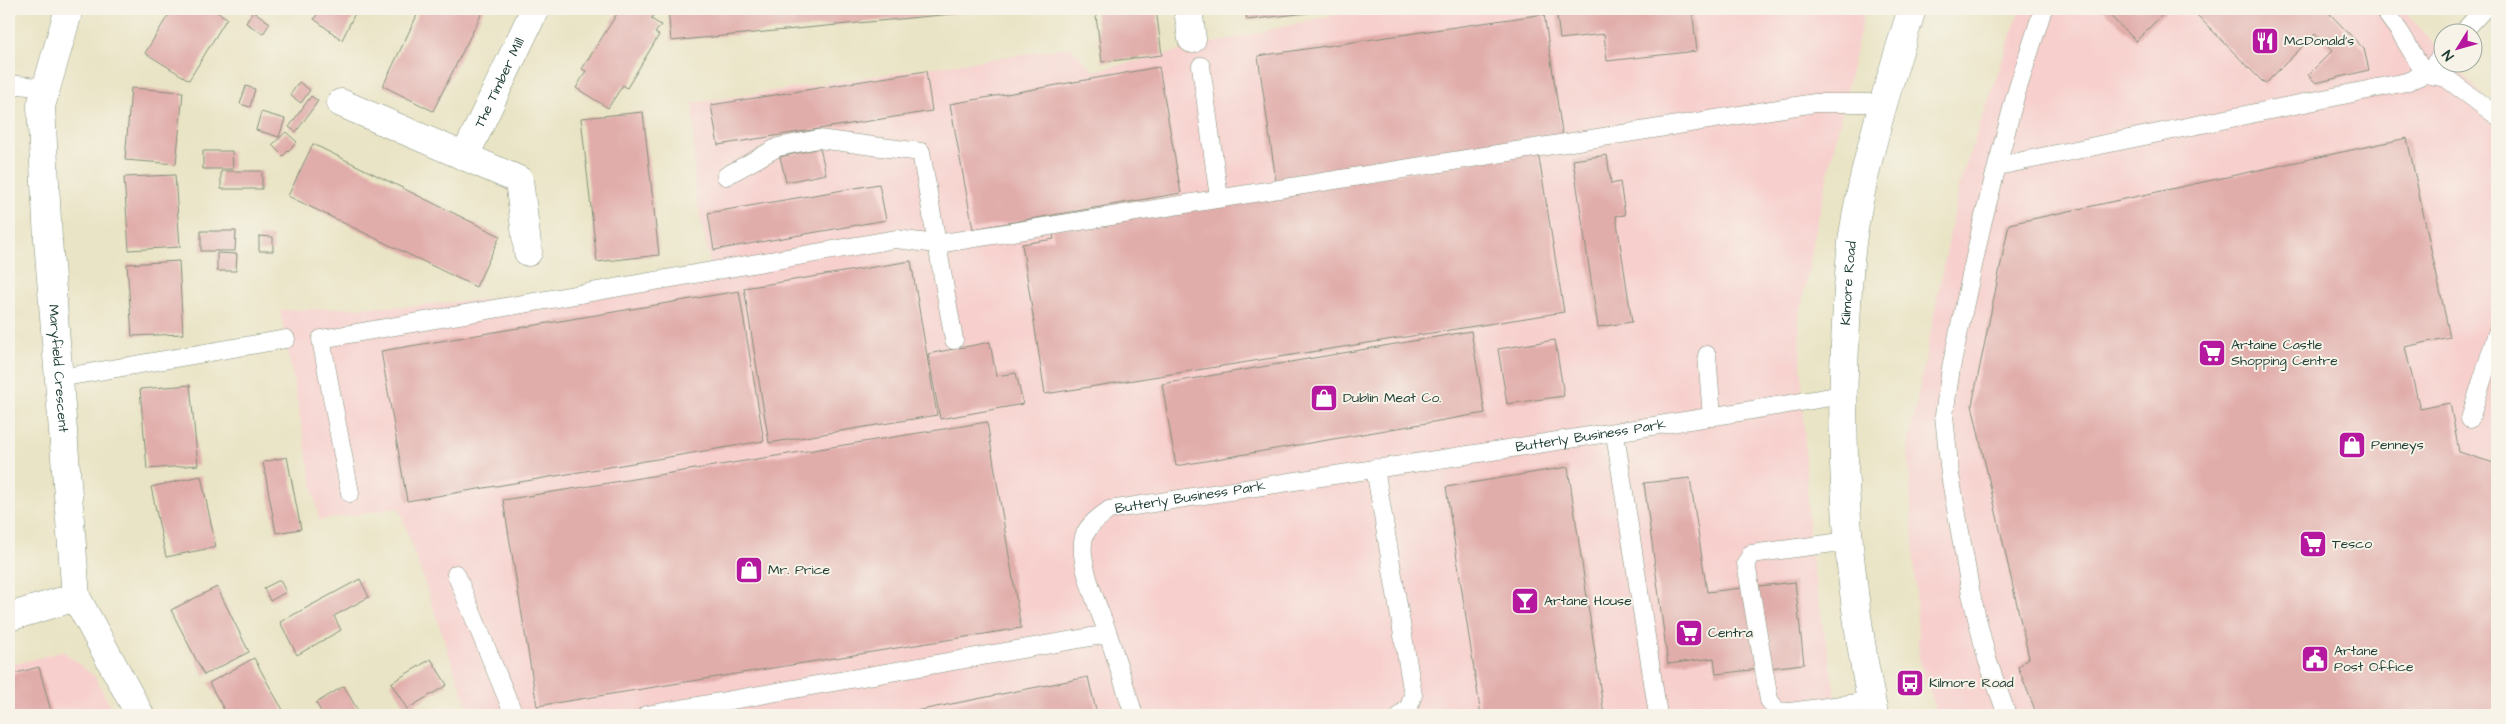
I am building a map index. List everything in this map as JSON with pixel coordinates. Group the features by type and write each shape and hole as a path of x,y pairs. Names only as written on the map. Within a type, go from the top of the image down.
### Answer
{"street":[{"name":"Maryfield Crescent","path":"69,9 46,88 42,115 48,240 76,597 140,715"},
{"name":"The Timber Mill","path":"465,156 535,9"},
{"path":"1188,9 1192,39"},
{"name":"Kilmore Road","path":"1872,708 1849,541 1842,395 1847,290 1854,234 1883,103 1912,9"},
{"path":"341,103 519,180 528,252"},
{"path":"9,617 76,597"}],"lane":[{"path":"2383,9 2400,32 2425,74 2446,78 2497,116"},
{"path":"2472,22 2484,9"},
{"path":"2007,715 1986,659 1971,594 1950,474 1944,415 1951,368 1982,224 2015,97 2042,12"},
{"path":"1998,166 2406,82 2425,74 2434,65"},
{"path":"1201,66 1219,198"},
{"path":"9,84 46,88"},
{"path":"350,493 321,339 896,239 937,244 1815,103 1883,103"},
{"path":"726,176 778,147 818,139 921,152 954,340"},
{"path":"2470,419 2497,333"},
{"path":"59,378 286,338"},
{"path":"1707,355 1712,417"},
{"name":"Butterly Business Park","path":"1134,715 1083,559 1085,535 1094,521 1109,510 1375,468 1615,434 1842,395"},
{"path":"1615,434 1658,715"},
{"path":"1375,468 1412,695 1409,707 1401,715"},
{"path":"1849,541 1751,554 1746,563 1769,700 1777,711 1872,708"},
{"path":"456,574 514,715"},
{"path":"646,715 1108,634"}],"shaded area":[{"path":"1358,9 1865,9 1818,219 1799,318 1810,552 1839,715 470,715 399,508 319,520 280,310 414,306 713,277 695,192 693,103 1070,47 1094,71"},
{"name":"Artaine Castle Shopping Centre","path":"2020,9 2402,9 2434,43 2434,72 2460,72 2497,111 2497,715 1937,715 1919,659 1908,446 1960,182"},
{"path":"63,651 95,677 115,715 9,715 9,666"}],"building":[{"path":"172,9 212,9 227,18 189,80 145,53"},
{"path":"321,9 357,9 342,40 314,19"},
{"path":"420,9 484,9 433,111 383,86"},
{"path":"620,9 658,9 651,19 661,25 655,33 659,35 627,88 623,85 608,108 576,88 586,71 582,69"},
{"path":"668,9 993,9 993,10 671,41"},
{"path":"1095,9 1156,9 1162,55 1102,62"},
{"path":"1245,9 1332,9 1332,10 1247,20"},
{"path":"1556,9 1692,9 1697,51 1607,61 1604,34 1560,39"},
{"path":"2103,9 2168,9 2136,41"},
{"name":"McDonald's","path":"2191,9 2335,9 2330,14 2364,49 2369,70 2316,83 2308,75 2332,51 2315,34 2265,84"},
{"path":"253,11 270,23 263,34 246,23"},
{"path":"1544,14 1563,139 1276,181 1258,56"},
{"path":"1159,67 1181,193 973,229 950,104"},
{"path":"926,71 932,111 718,145 711,105"},
{"path":"299,82 310,90 301,103 290,95"},
{"path":"246,86 255,89 250,107 240,104"},
{"path":"131,88 183,92 176,164 125,160"},
{"path":"311,96 318,101 296,132 289,127"},
{"path":"261,112 285,119 279,137 256,130"},
{"path":"643,112 659,255 597,262 581,118"},
{"path":"286,132 297,142 283,156 272,145"},
{"name":"Artaine Castle Shopping Centre","path":"2407,138 2450,337 2405,347 2420,409 2450,403 2459,452 2497,464 2497,715 2037,715 2018,667 2029,658 1972,405 2009,224"},
{"path":"313,144 500,236 476,287 288,196"},
{"path":"820,148 826,174 786,182 780,157"},
{"path":"203,151 232,151 233,169 203,169"},
{"path":"1538,152 1564,312 1045,394 1022,244 1054,239 1052,229"},
{"path":"1607,155 1611,184 1620,182 1625,215 1616,216 1632,322 1598,327 1573,160"},
{"path":"221,171 262,171 262,189 221,189"},
{"path":"175,175 180,247 129,250 124,177"},
{"path":"879,184 886,220 714,250 708,213"},
{"path":"201,231 236,231 235,251 201,251"},
{"path":"259,236 273,237 273,251 259,251"},
{"path":"217,253 237,254 236,271 217,271"},
{"path":"179,261 183,334 132,336 127,264"},
{"path":"911,261 937,415 769,443 744,288"},
{"path":"739,291 764,441 407,501 381,351"},
{"name":"Dublin Meat Co.","path":"1471,331 1485,413 1176,466 1162,384"},
{"path":"1555,340 1564,396 1507,404 1498,349"},
{"path":"990,342 996,376 1016,373 1023,404 940,419 928,354"},
{"path":"190,385 198,465 147,469 140,389"},
{"path":"987,422 1021,628 537,706 503,500"},
{"path":"287,457 301,529 276,533 263,462"},
{"name":"Artane House","path":"1568,467 1604,715 1481,715 1446,487"},
{"path":"201,476 216,547 166,557 151,487"},
{"path":"1690,478 1707,592 1795,582 1804,664 1716,674 1714,658 1668,664 1644,483"},
{"path":"360,579 369,597 334,616 341,630 297,655 280,622"},
{"path":"280,580 286,592 270,601 264,588"},
{"path":"217,587 249,652 204,675 171,610"},
{"path":"254,658 286,715 227,715 209,683"},
{"path":"431,659 447,685 407,709 391,683"},
{"path":"39,667 52,715 9,715 9,675"},
{"path":"1088,677 1097,715 906,715 906,713"},
{"path":"344,686 358,711 350,715 323,715 316,703"}],"place":[{"name":"McDonald's","path":"2265,41"},
{"name":"Artaine Castle Shopping Centre","path":"2212,353"},
{"name":"Dublin Meat Co.","path":"1324,398"},
{"name":"Penneys","path":"2352,445"},
{"name":"Tesco","path":"2313,544"},
{"name":"Mr. Price","path":"749,570"},
{"name":"Artane House","path":"1525,601"},
{"name":"Centra","path":"1689,633"},
{"name":"Artane Post Office","path":"2315,659"},
{"name":"Kilmore Road","path":"1910,683"}]}
